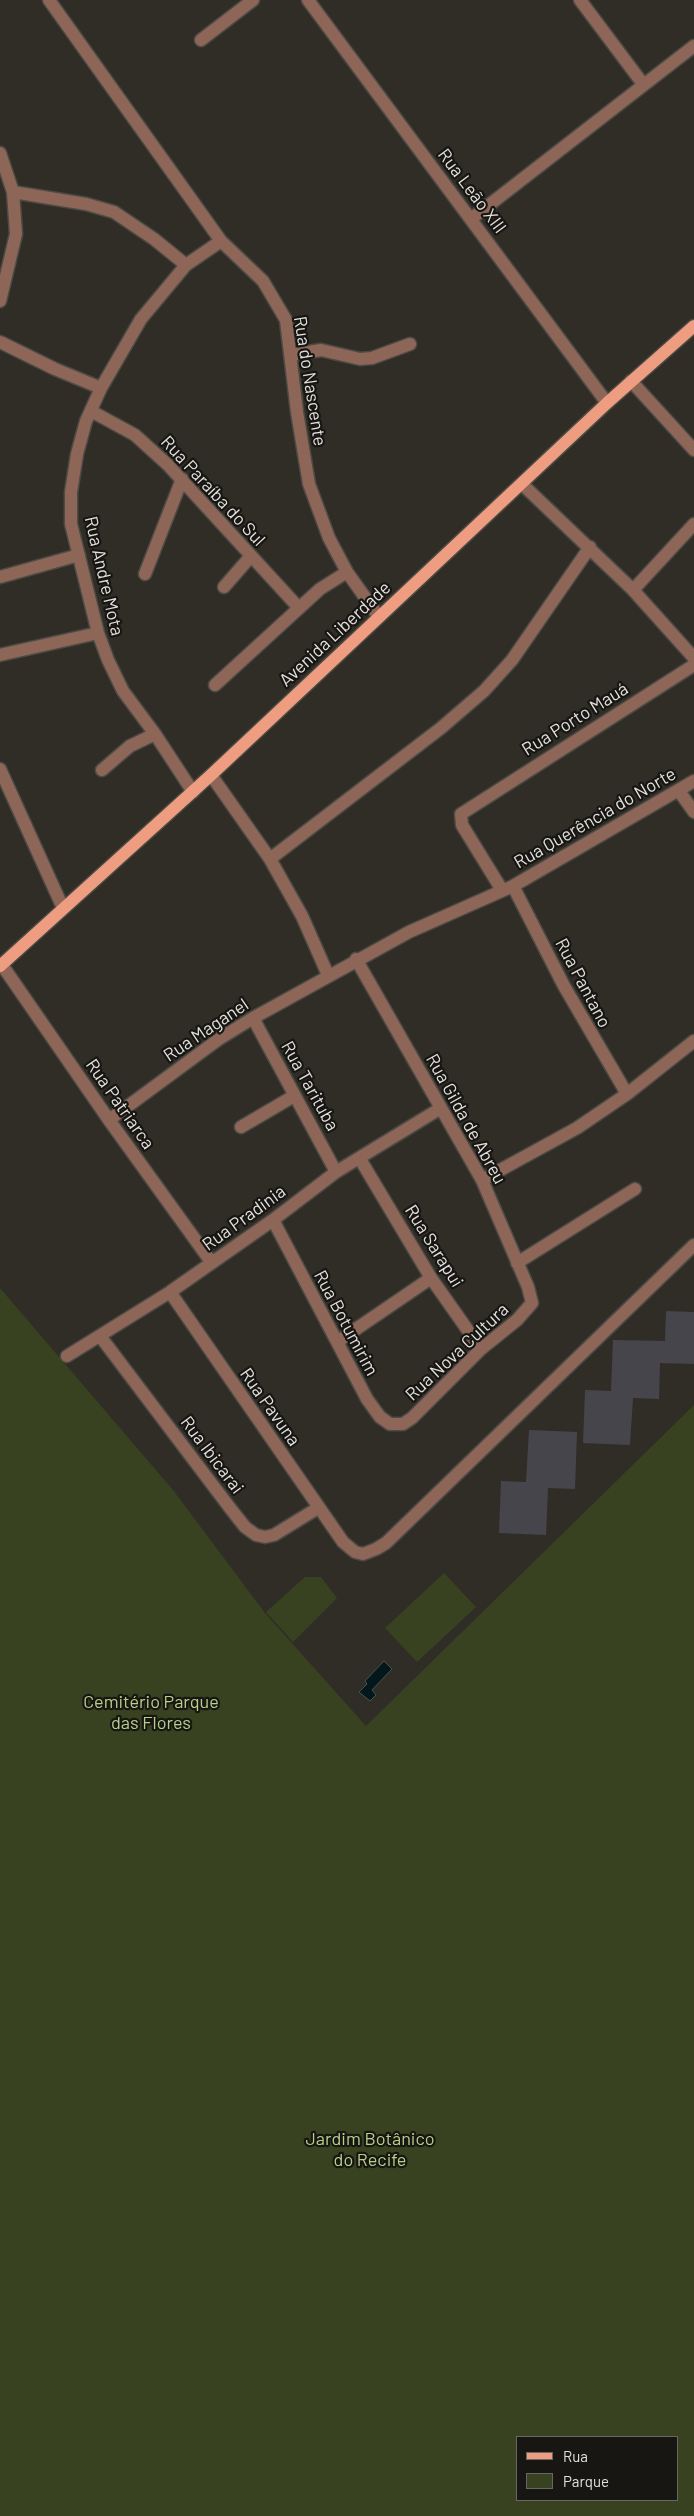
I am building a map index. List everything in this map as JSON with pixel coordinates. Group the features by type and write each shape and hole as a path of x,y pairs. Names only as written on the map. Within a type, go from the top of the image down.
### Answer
{"main road":[{"name":"Avenida Liberdade","path":"1,966 193,792 607,403 694,326"}],"street":[{"name":"Rua do Nascente","path":"49,0 221,241 263,280 286,320 297,412 309,484 329,538 347,572 379,617"},
{"path":"201,40 253,0"},
{"name":"Rua Leão XIII","path":"308,0 607,403"},
{"path":"580,0 643,84"},
{"path":"471,219 694,46"},
{"path":"0,153 13,192 16,234 0,301"},
{"path":"13,192 86,204 114,212 154,239 186,265"},
{"name":"Rua Andre Mota","path":"193,792 155,734 138,714 123,691 98,633 71,524 71,492 77,454 91,411 141,319 186,265 221,241"},
{"path":"0,342 55,370 102,388"},
{"path":"291,355 321,350 360,359 372,358 410,344"},
{"path":"631,381 694,450"},
{"name":"Rua Paraíba do Sul","path":"91,411 135,435 182,479 299,608"},
{"path":"145,574 182,479"},
{"path":"522,484 590,547 694,658"},
{"path":"632,590 694,524"},
{"path":"270,859 441,728 484,690 523,645 590,547"},
{"path":"0,577 79,555"},
{"path":"224,587 251,556"},
{"path":"215,685 320,589 347,572"},
{"path":"0,655 98,633"},
{"name":"Rua Porto Mauá","path":"476,804 694,665"},
{"path":"102,770 130,746 155,734"},
{"path":"0,769 63,908"},
{"path":"211,775 270,859 302,916 328,975"},
{"name":"Rua Querência do Norte","path":"508,888 679,792 694,781"},
{"path":"679,792 694,812"},
{"name":"Rua Pantano","path":"476,804 461,814 460,819 508,888 628,1094"},
{"name":"Rua Maganel","path":"109,1120 219,1039 252,1018 356,959 409,932 508,888"},
{"name":"Rua Gilda de Abreu","path":"356,959 482,1180 528,1287 532,1303"},
{"name":"Rua Patriarca","path":"1,966 212,1263"},
{"name":"Rua Tarituba","path":"252,1018 336,1172"},
{"path":"482,1180 577,1128 628,1094 694,1041"},
{"path":"241,1127 294,1096"},
{"name":"Rua Pradinia","path":"67,1356 170,1292 274,1220 336,1172 441,1108"},
{"name":"Rua Sarapui","path":"360,1159 431,1278 482,1349"},
{"path":"518,1263 635,1189"},
{"name":"Rua Botumirim","path":"274,1220 367,1399 380,1417 390,1424 403,1424"},
{"name":"Rua Pavuna","path":"170,1292 343,1542 355,1552 363,1554 376,1550 386,1543 694,1245"},
{"path":"337,1342 431,1278"},
{"name":"Rua Nova Cultura","path":"403,1424 426,1405 482,1349 517,1320 532,1303"},
{"name":"Rua Ibicarai","path":"100,1336 245,1526 256,1535 266,1537 274,1535 318,1508"}],"green space":[{"name":"Jardim Botânico do Recife","path":"0,1288 173,1490 265,1613 366,1726 694,1405 694,2516 0,2516"},
{"path":"444,1573 476,1607 417,1662 385,1628"},
{"path":"305,1577 321,1577 337,1598 293,1642 266,1612"}],"shaded area":[{"path":"384,1661 392,1669 372,1690 376,1695 370,1701 359,1692 367,1684 365,1681"}],"building":[{"path":"666,1311 694,1312 694,1364 660,1363 659,1399 633,1398 630,1445 583,1443 585,1390 611,1391 613,1340 665,1341"},
{"path":"529,1430 577,1432 575,1489 548,1488 546,1535 499,1533 501,1481 526,1482"}],"park label":[{"name":"Cemitério Parque das Flores","path":"151,1712"}]}
